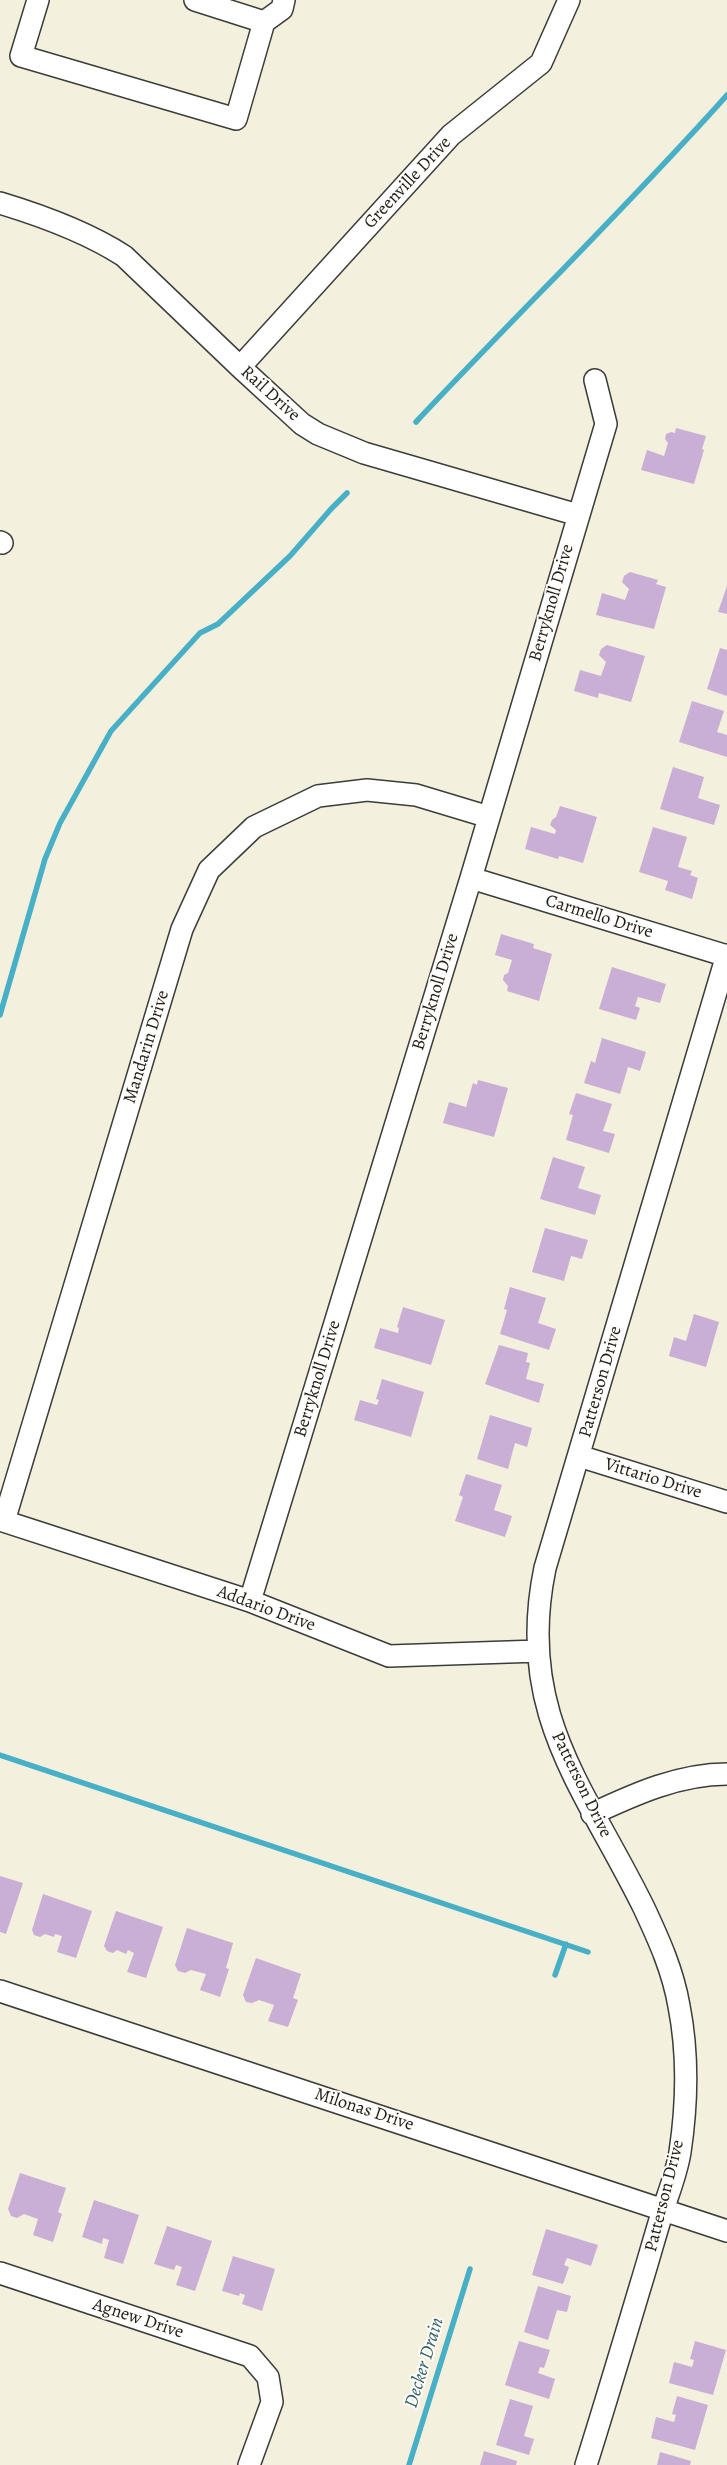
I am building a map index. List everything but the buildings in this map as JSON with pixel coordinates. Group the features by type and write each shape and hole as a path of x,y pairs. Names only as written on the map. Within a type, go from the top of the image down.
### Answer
{"street":[{"path":"38,0 21,56 236,118 264,22 282,9 284,0"},
{"path":"195,0 264,22"},
{"name":"Greenville Drive","path":"240,367 451,135 541,63 569,0"},
{"name":"Rail Drive","path":"0,203 103,242 124,256 302,424 340,444 436,475 578,515"},
{"name":"Berryknoll Drive","path":"250,1601 471,878 606,424 595,380"},
{"name":"Mandarin Drive","path":"2,1520 182,929 209,870 254,827 318,796 367,790 416,795 489,817"},
{"name":"Carmello Drive","path":"471,878 727,955"},
{"name":"Patterson Drive","path":"586,2465 680,2153 685,2074 679,2005 674,1979 657,1936 631,1882 592,1814 556,1736 543,1695 538,1651 540,1593 545,1568 727,955"},
{"name":"Vittario Drive","path":"579,1456 727,1502"},
{"name":"Addario Drive","path":"2,1520 250,1601 389,1656 538,1651"},
{"path":"592,1814 654,1787 697,1777 727,1774"},
{"name":"Milonas Drive","path":"0,1991 727,2231"},
{"name":"Agnew Drive","path":"0,2273 250,2356 268,2377 272,2402 249,2465"}],"waterway":[{"path":"416,422 651,178 727,95"},
{"path":"0,1015 45,859 60,823 111,731 200,633 218,624 290,556 347,493"},
{"path":"0,1755 588,1952"},
{"name":"Decker Drain","path":"555,1975 566,1944"},
{"name":"Decker Drain","path":"409,2465 470,2269"}]}
